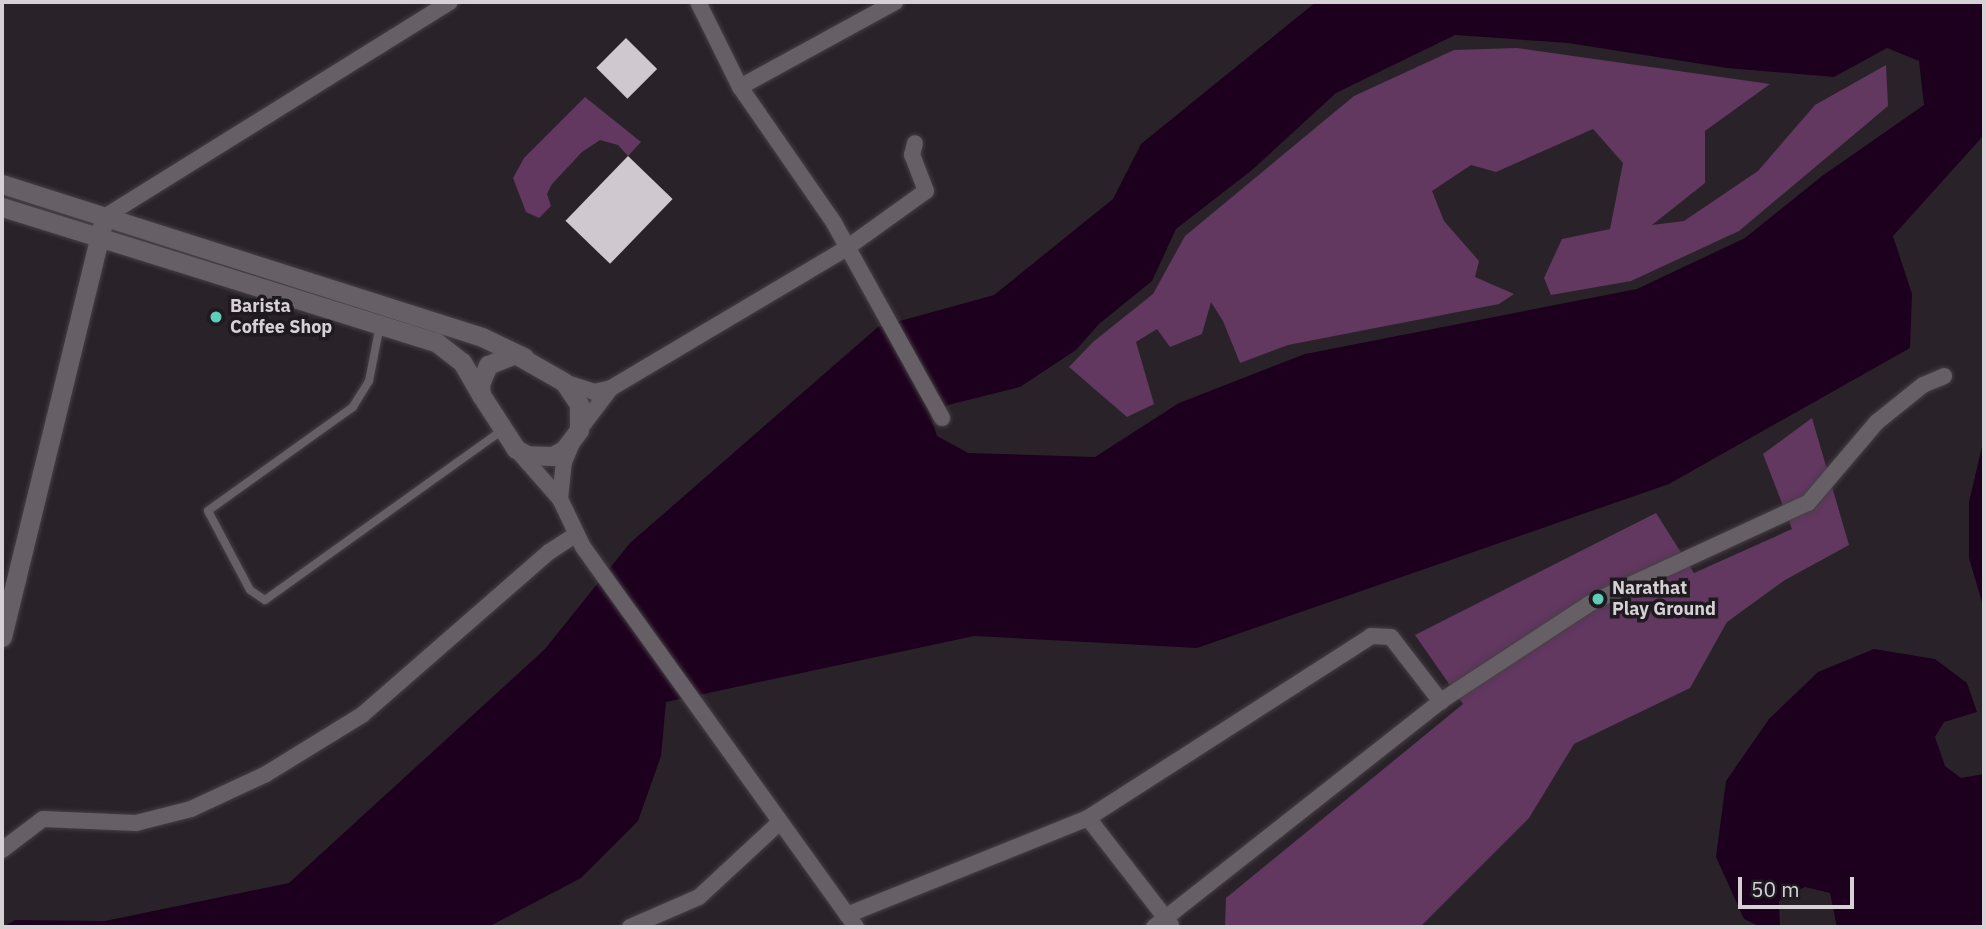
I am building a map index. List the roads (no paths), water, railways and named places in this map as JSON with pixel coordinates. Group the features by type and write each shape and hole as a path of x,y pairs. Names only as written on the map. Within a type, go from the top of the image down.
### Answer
{"street":[{"path":"2,637 98,235 106,216 450,2"},
{"path":"698,2 740,87 848,247 942,418"},
{"path":"740,87 895,2"},
{"path":"2,184 482,337 524,357 564,383 594,391 611,388 848,247 926,191 912,155 915,143"},
{"path":"2,207 380,324 450,351 462,362 501,430 561,499 579,541 715,736 852,921 1088,818 1371,636 1391,637 1441,702"},
{"path":"481,395 480,384 488,365 505,355 524,357"},
{"path":"1088,818 1164,925 1441,702 1589,604 1808,503 1877,422 1923,385 1944,376"},
{"path":"561,499 564,462 576,435 579,404 564,383"},
{"path":"516,449 540,458 564,450 611,388"},
{"path":"2,850 43,819 136,822 191,809 266,774 362,715 548,552 579,541"},
{"path":"631,927 699,897 779,823"}],"lane":[{"path":"380,324 369,381 353,407 208,511 250,590 265,600 501,430"}],"place":[{"name":"Barista Coffee Shop","path":"216,317"},
{"name":"Narathat Play Ground","path":"1598,599"}]}
